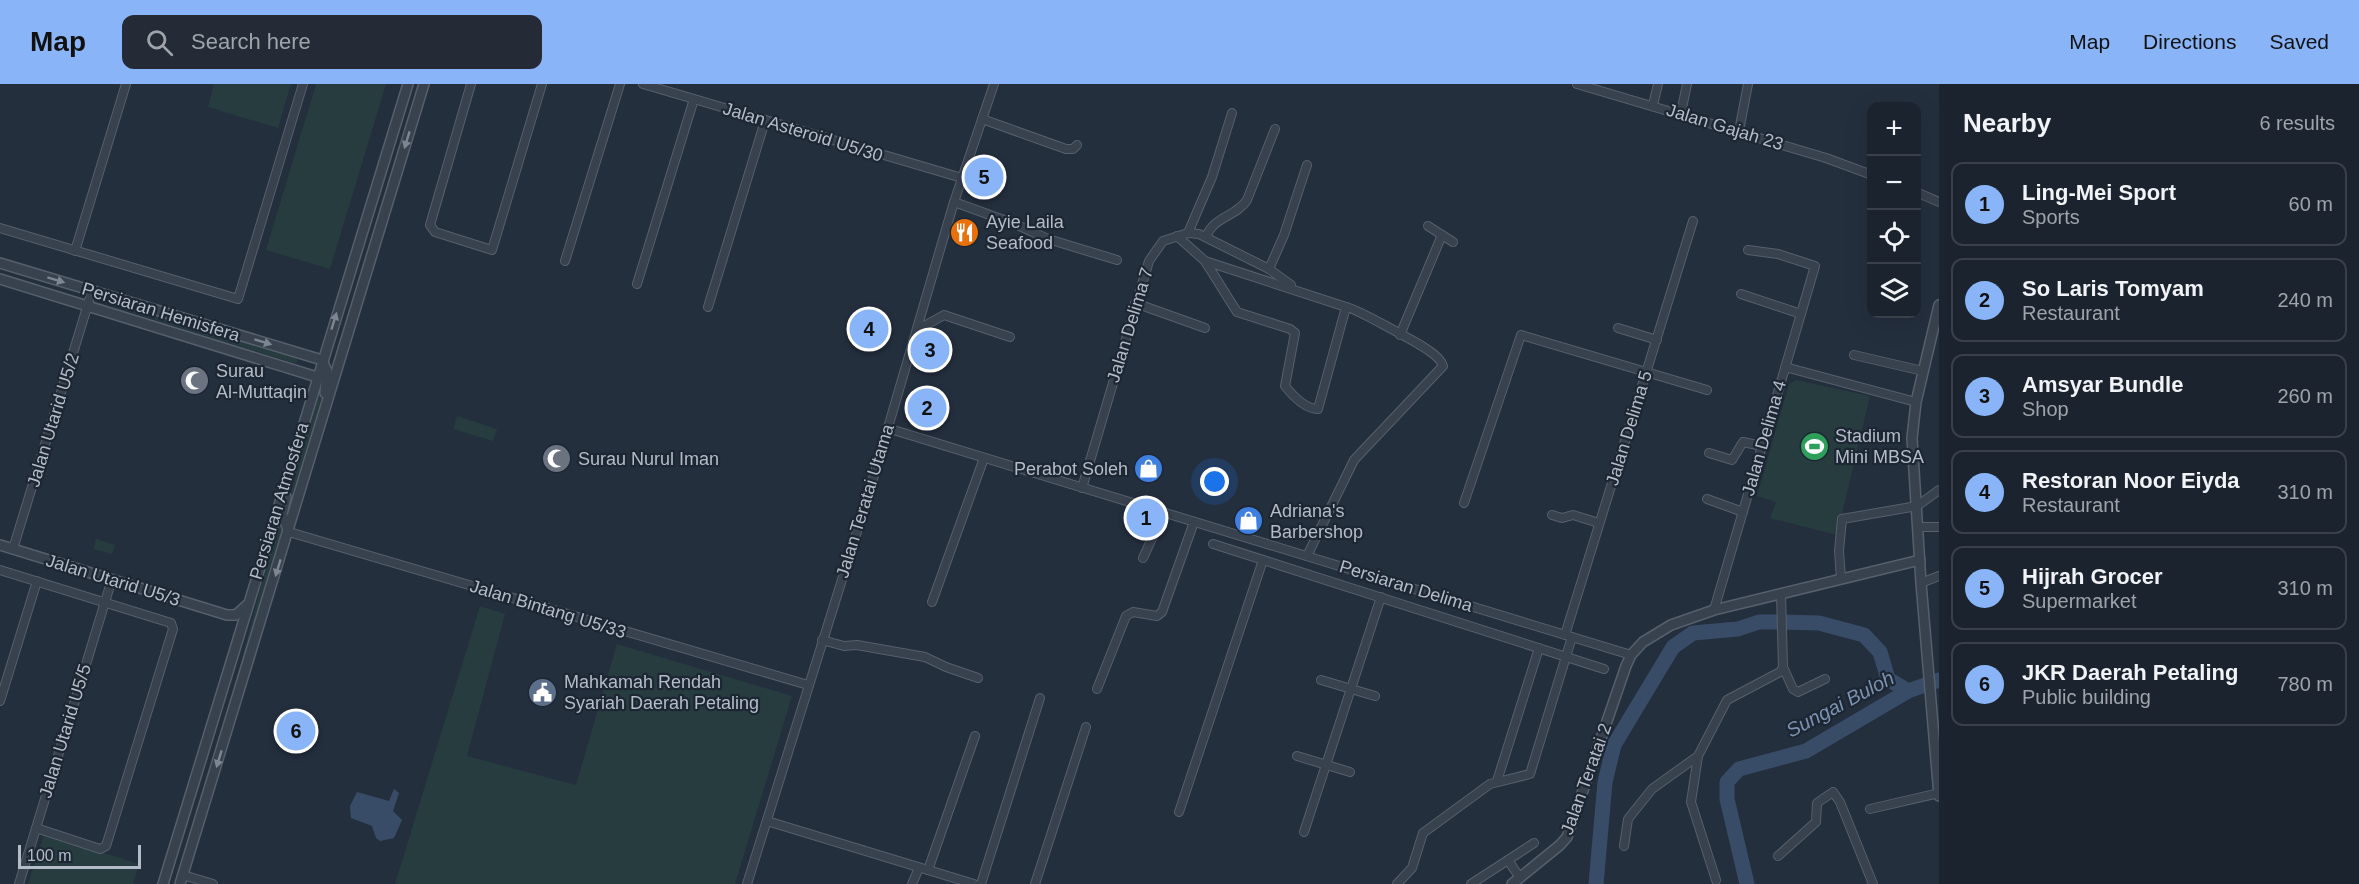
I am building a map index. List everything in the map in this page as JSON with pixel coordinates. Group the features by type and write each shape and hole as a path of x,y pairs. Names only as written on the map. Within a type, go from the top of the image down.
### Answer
{"street":[{"path":"75,251 126,84"},
{"path":"0,228 238,299 303,84"},
{"name":"Persiaran Atmosfera","path":"163,884 292,456 408,84"},
{"name":"Persiaran Atmosfera","path":"181,879 289,532 313,442 424,84"},
{"path":"471,84 430,225 435,232 492,250 542,84"},
{"path":"565,261 620,84"},
{"name":"Jalan Asteroid U5/30","path":"643,84 962,178"},
{"name":"Jalan Teratai Utama","path":"747,884 954,202 994,84"},
{"name":"Jalan Gajah 23","path":"1577,84 1681,113 1826,158 1867,173"},
{"path":"1653,105 1658,84"},
{"path":"1681,113 1686,84"},
{"path":"1739,131 1748,84"},
{"path":"637,284 694,99"},
{"path":"1232,113 1212,177 1188,232 1206,237 1269,269 1297,289"},
{"path":"982,119 1066,149 1073,149 1077,145"},
{"path":"708,307 765,121"},
{"path":"1206,237 1214,223 1244,206 1275,129"},
{"path":"1269,269 1284,235 1307,165"},
{"path":"1921,194 1939,202"},
{"path":"954,202 1016,224 1048,239 1118,260"},
{"name":"Jalan Delima 5","path":"1497,781 1530,774 1566,656 1568,636 1599,523 1693,221"},
{"path":"1428,226 1453,243"},
{"name":"Jalan Delima 7","path":"1082,488 1149,261 1155,249 1163,241 1188,232"},
{"path":"1176,236 1205,261 1237,312 1290,329 1295,333 1285,386 1294,397 1315,409 1322,402 1346,306"},
{"path":"1400,335 1442,236"},
{"name":"Jalan Delima 4","path":"1714,610 1815,266 1778,254 1748,249"},
{"path":"1205,261 1353,308 1428,350 1438,358 1443,366 1354,460 1307,556"},
{"name":"Persiaran Hemisfera","path":"0,263 322,360"},
{"name":"Persiaran Hemisfera","path":"0,279 317,377"},
{"name":"Jalan Utarid U5/2","path":"14,549 92,291"},
{"path":"313,442 325,398 327,371 342,344 361,292"},
{"path":"1741,294 1801,314"},
{"path":"1135,303 1205,328"},
{"path":"1870,809 1939,794 1938,755 1921,583 1912,438 1916,402 1939,305"},
{"path":"917,330 944,315 1010,337"},
{"path":"1618,328 1657,340"},
{"path":"1464,502 1521,334 1707,390"},
{"path":"1854,355 1923,371"},
{"path":"322,360 327,371"},
{"path":"1785,367 1916,402"},
{"path":"317,377 327,371"},
{"name":"Persiaran Delima","path":"887,428 1631,655"},
{"path":"1709,453 1732,460 1743,442 1762,446"},
{"path":"289,532 282,514 292,456"},
{"path":"932,602 984,458"},
{"path":"1841,579 1839,550 1842,519 1917,506 1939,490"},
{"path":"1707,499 1743,512"},
{"path":"1143,558 1164,512"},
{"path":"1552,515 1562,518 1574,515 1599,523"},
{"path":"1097,689 1126,616 1133,612 1157,616 1162,612 1194,522"},
{"path":"1918,528 1939,527"},
{"name":"Jalan Bintang U5/33","path":"289,532 808,685"},
{"path":"1213,544 1604,669"},
{"name":"Jalan Utarid U5/3","path":"0,545 227,615"},
{"path":"1179,812 1263,560"},
{"path":"1631,655 1652,635 1714,610 1920,560"},
{"path":"0,570 171,623 173,629 106,846 100,849 36,828"},
{"path":"1921,583 1939,576"},
{"name":"Jalan Utarid U5/5","path":"19,884 112,579"},
{"path":"0,701 37,581"},
{"path":"1781,594 1783,666 1793,689 1798,692 1825,679"},
{"path":"1304,832 1381,597"},
{"path":"227,615 236,615 250,600"},
{"path":"227,615 237,629 238,640"},
{"path":"822,640 844,646 857,645 925,657 946,668 978,678"},
{"path":"1397,884 1412,868 1423,833 1453,809 1497,781 1539,648"},
{"name":"Jalan Teratai 2","path":"1512,884 1567,837 1631,655"},
{"path":"1716,880 1691,802 1698,756 1727,700 1780,672 1783,666"},
{"path":"1321,680 1375,696"},
{"path":"221,696 232,715"},
{"path":"981,884 1040,698"},
{"path":"216,712 236,703"},
{"path":"1035,884 1086,727"},
{"path":"912,884 924,869 975,736"},
{"path":"1297,756 1350,772"},
{"path":"1624,846 1628,819 1652,789 1698,756"},
{"path":"1778,856 1814,824 1817,803 1833,792 1840,802 1873,884"},
{"path":"767,821 974,884"},
{"path":"1471,884 1534,843"},
{"path":"1508,860 1520,878"},
{"path":"181,879 213,884"}],"green space":[{"path":"214,84 291,84 278,128 208,107"},
{"path":"316,84 386,84 330,269 266,250"},
{"path":"113,301 296,357 298,361 294,363 111,306 110,303"},
{"name":"Stadium Mini MBSA","path":"1796,380 1870,396 1837,535 1770,518 1776,502 1757,496 1789,384"},
{"path":"316,396 323,398 288,516 286,511 308,425"},
{"path":"457,416 497,429 493,441 453,429"},
{"path":"280,519 284,525 234,687 268,561"},
{"path":"96,539 115,545 112,554 93,549"},
{"path":"480,606 505,614 467,756 576,785 617,644 792,696 735,884 395,884"},
{"path":"44,834 139,864 133,884 28,884"}],"water":[{"path":"394,789 399,793 393,811 402,820 394,838 380,841 376,838 372,826 351,818 350,806 357,792 389,801"}],"waterway":[{"path":"1596,884 1605,782 1614,745 1673,647 1693,633 1738,629 1759,622 1779,622 1819,623 1864,635 1880,652 1888,679 1908,691"},
{"name":"Sungai Buloh","path":"1747,884 1727,799 1727,782 1739,769 1806,751 1908,691 1939,680"}],"place":[{"name":"Hijrah Grocer","path":"984,177"},
{"name":"Ayie Laila Seafood","path":"965,232"},
{"name":"Restoran Noor Eiyda","path":"869,329"},
{"name":"Amsyar Bundle","path":"930,350"},
{"name":"Surau Al-Muttaqin","path":"195,381"},
{"name":"So Laris Tomyam","path":"927,408"},
{"name":"Stadium Mini MBSA","path":"1814,446"},
{"name":"Surau Nurul Iman","path":"557,459"},
{"name":"Perabot Soleh","path":"1149,469"},
{"name":"Ling-Mei Sport","path":"1146,518"},
{"name":"Adriana's Barbershop","path":"1249,521"},
{"name":"Mahkamah Rendah Syariah Daerah Petaling","path":"543,692"},
{"name":"JKR Daerah Petaling","path":"296,731"}]}
